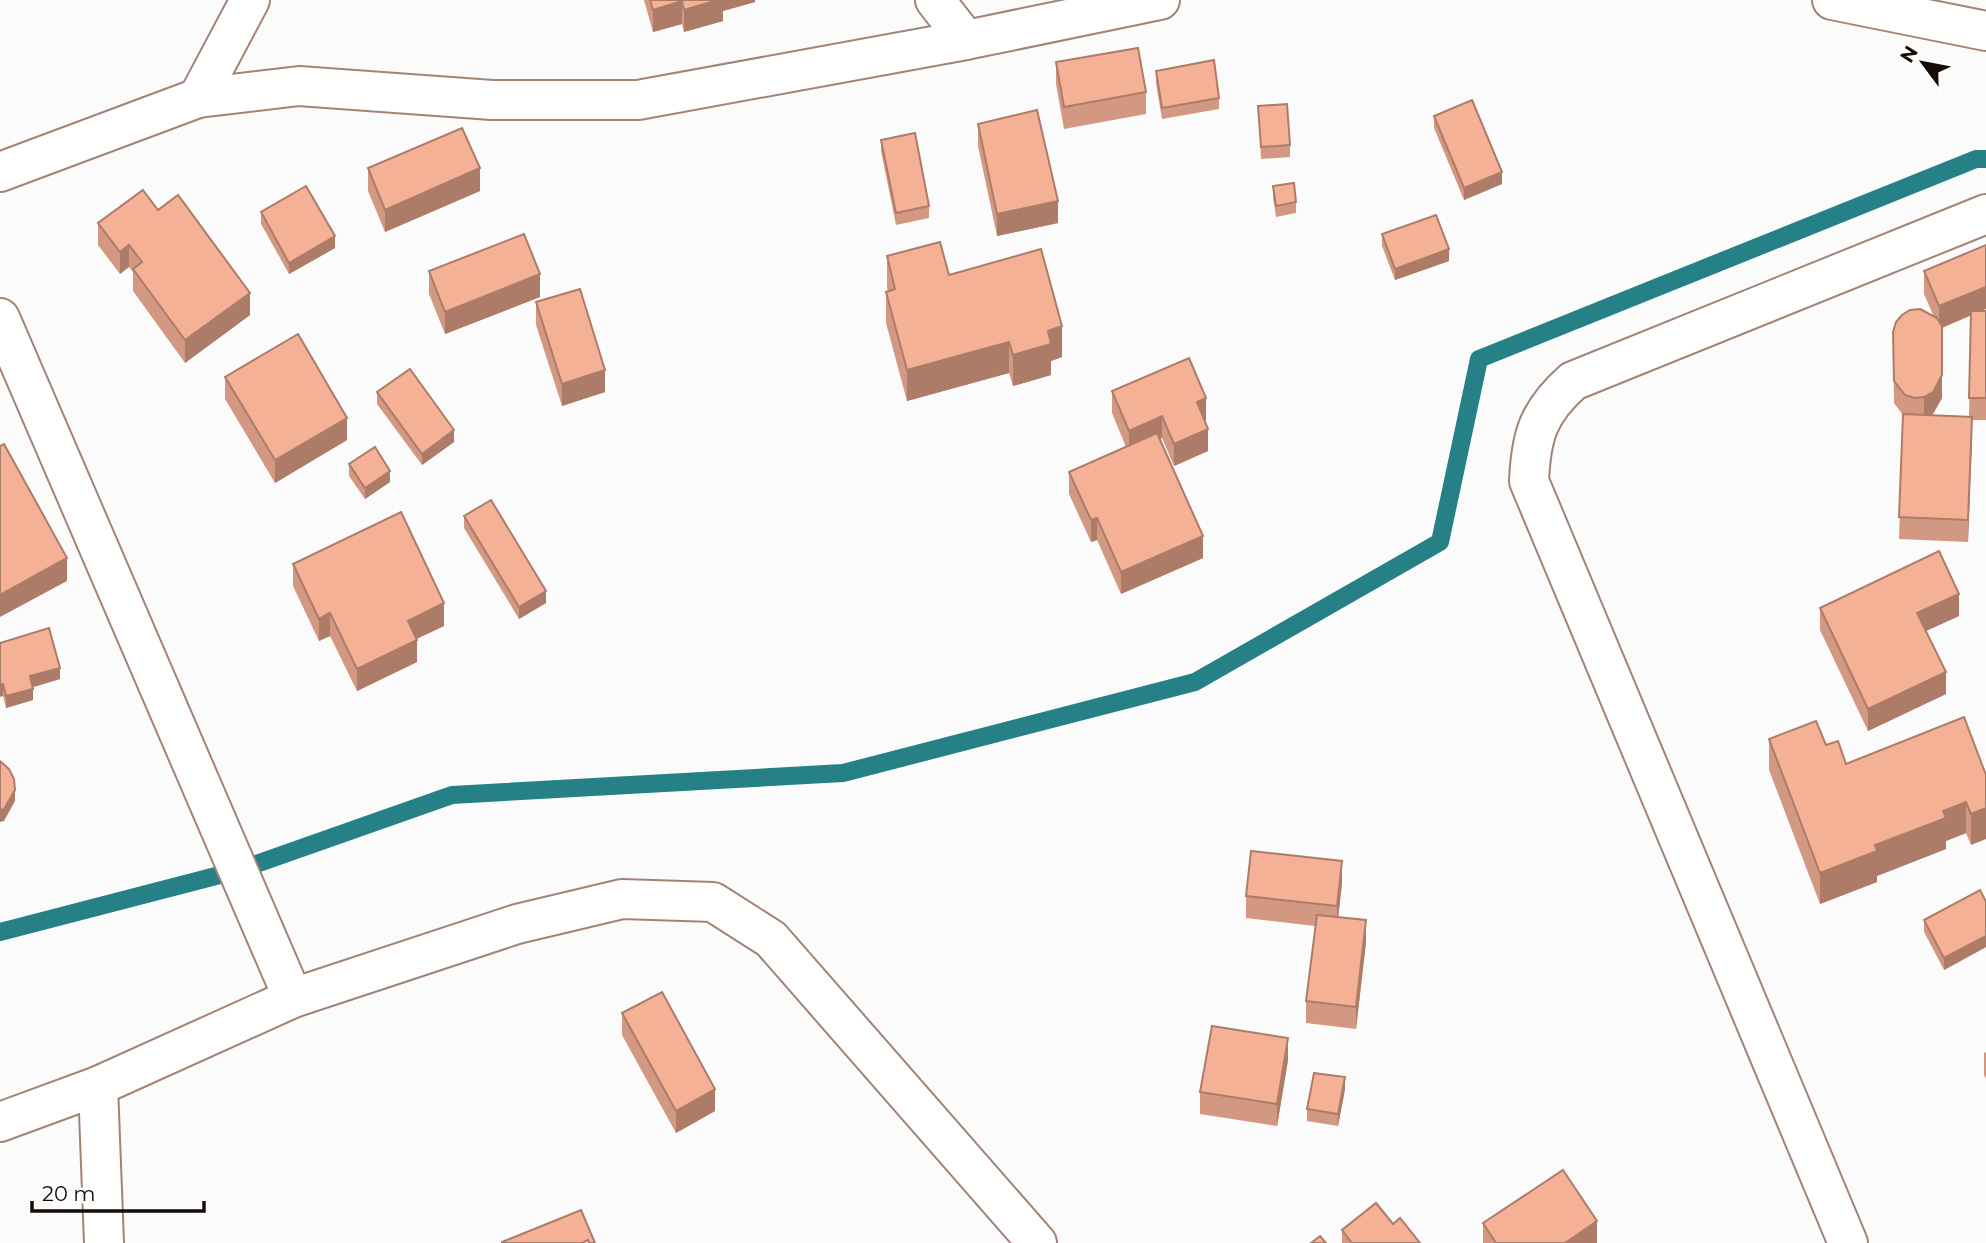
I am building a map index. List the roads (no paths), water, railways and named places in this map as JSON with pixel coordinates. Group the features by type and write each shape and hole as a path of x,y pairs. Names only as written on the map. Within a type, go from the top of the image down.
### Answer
{"street":[{"path":"198,98 250,0"},
{"path":"935,0 966,40"},
{"path":"2,169 198,98 299,86 492,100 638,100 966,40 1160,0"},
{"path":"1832,0 1986,31"},
{"path":"1848,1243 1529,481 1531,452 1540,423 1552,399 1573,381 1986,214"},
{"path":"0,318 293,998"},
{"path":"0,1122 99,1086 293,998 517,924 622,899 713,902 771,939 1037,1243"},
{"path":"99,1086 104,1243"}],"waterway":[{"path":"0,932 239,870 452,795 843,773 1195,682 1440,542 1479,359 1976,159 1986,159"}]}
